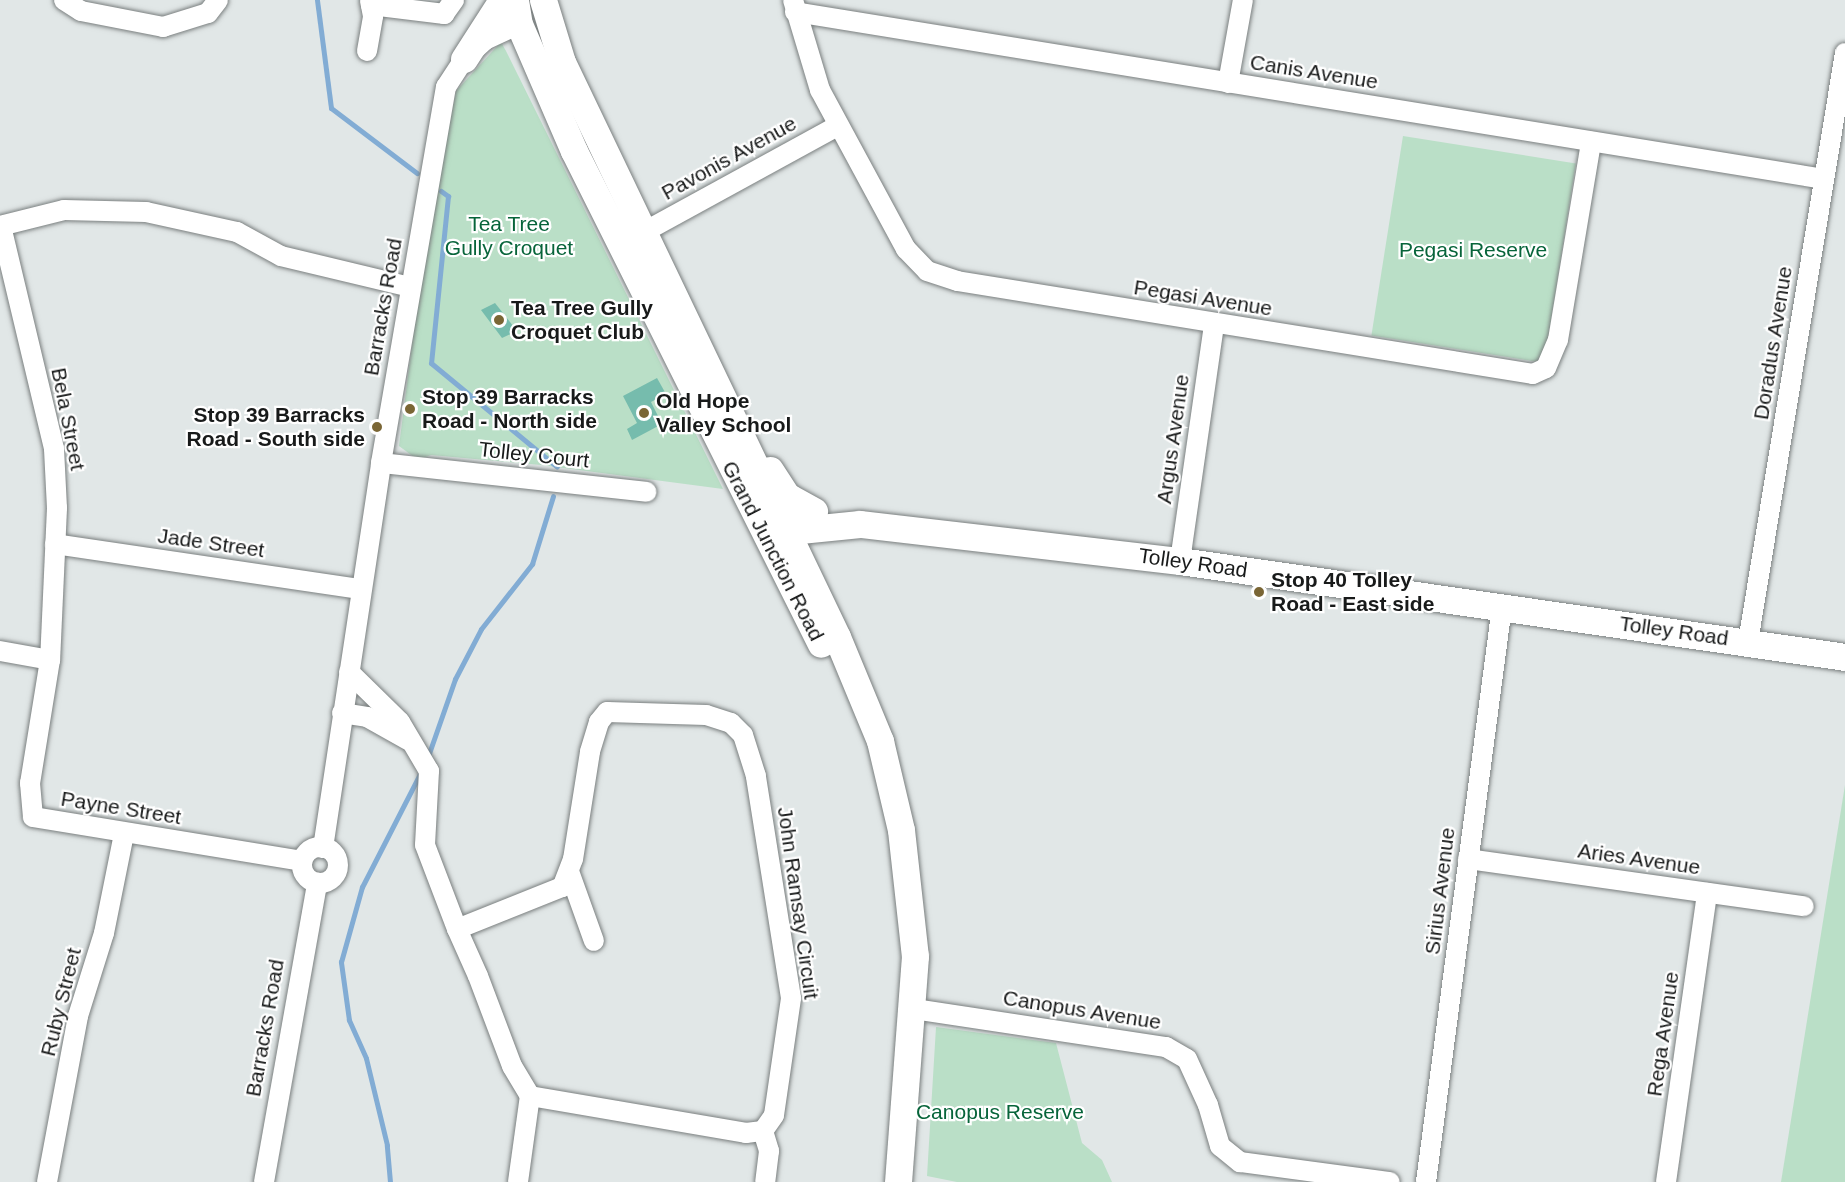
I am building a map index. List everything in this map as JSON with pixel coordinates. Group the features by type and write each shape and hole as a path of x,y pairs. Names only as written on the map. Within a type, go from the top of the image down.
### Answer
{"main road":[{"path":"464,58 502,0"},
{"path":"517,12 544,7"},
{"name":"Grand Junction Road","path":"544,7 562,62 632,238 772,528 886,773"},
{"name":"Grand Junction Road","path":"517,12 546,91 705,359 772,528 806,573 867,704 886,773 911,897 914,1010 898,1182"},
{"path":"705,359 722,375 781,489 819,519 806,573"},
{"name":"Tolley Road","path":"772,528 790,516 1180,561 1845,657"}],"street":[{"path":"64,0 81,11 163,27 208,13 218,0"},
{"path":"367,51 370,2 444,14 454,0"},
{"path":"1228,83 1243,0"},
{"name":"Canis Avenue","path":"794,6 1228,83 1824,179"},
{"name":"Pegasi Avenue","path":"794,6 808,62 838,126 906,249 927,271 957,281 1533,374 1545,368 1558,340 1591,142"},
{"name":"Barracks Road","path":"323,848 381,463 446,87 464,58 517,12"},
{"name":"Doradus Avenue","path":"1748,642 1845,53"},
{"name":"Pavonis Avenue","path":"632,238 838,126"},
{"path":"1,226 64,210 146,212 237,232 281,256 410,286"},
{"name":"Bela Street","path":"1,226 54,448 55,544 50,660"},
{"name":"Argus Avenue","path":"1180,561 1214,324"},
{"name":"Tolley Court","path":"381,463 646,492"},
{"name":"Jade Street","path":"55,544 361,590"},
{"name":"Sirius Avenue","path":"1426,1182 1502,606"},
{"path":"0,651 50,660"},
{"name":"Payne Street","path":"50,660 30,783 33,817 124,834 302,861"},
{"path":"349,672 419,748 429,771 425,844 512,1066 530,1096 518,1182"},
{"name":"John Ramsay Circuit","path":"570,874 590,752 599,722 607,712 706,715 732,723 743,735 756,776 791,998 774,1115 763,1131"},
{"path":"342,713 367,717 419,748"},
{"name":"Ruby Street","path":"47,1182 78,1016 104,933 124,834"},
{"path":"323,848 335,855 338,868 331,880 317,884 307,878 302,861 310,850 323,848"},
{"name":"Aries Avenue","path":"1468,859 1804,906"},
{"path":"457,929 562,887 570,874"},
{"path":"570,874 594,941"},
{"name":"Barracks Road","path":"264,1182 317,884"},
{"name":"Rega Avenue","path":"1666,1182 1707,893"},
{"name":"Canopus Avenue","path":"914,1010 1166,1047 1187,1059 1208,1105 1220,1146 1240,1162 1390,1182"},
{"path":"530,1096 746,1133 763,1131 769,1151 765,1182"}],"green space":[{"name":"Tea Tree Gully Croquet","path":"501,42 723,489 541,465 431,455 418,460 399,446 423,259 456,91"},
{"name":"Pegasi Reserve","path":"1403,136 1576,163 1544,363 1371,336"},
{"path":"1845,785 1845,1182 1781,1182"},
{"name":"Canopus Reserve","path":"936,1027 1056,1043 1082,1143 1102,1160 1112,1182 957,1182 927,1176"}],"building":[{"name":"Tea Tree Gully Croquet Club","path":"495,303 517,331 502,338 481,310"},
{"name":"Old Hope Valley School","path":"657,378 666,394 651,402 662,424 632,440 627,429 637,423 623,396"}],"waterway":[{"path":"317,0 331,108 417,173"},
{"path":"441,191 448,196 431,363 557,467"},
{"path":"427,759 455,679 481,629 532,564 553,496"},
{"path":"390,1182 387,1145 366,1058 349,1020 341,962 362,887 422,770"}],"place":[{"name":"Tea Tree Gully Croquet Club","path":"499,320"},
{"name":"Stop 39 Barracks Road - North side","path":"410,409"},
{"name":"Old Hope Valley School","path":"644,413"},
{"name":"Stop 39 Barracks Road - South side","path":"377,427"},
{"name":"Stop 40 Tolley Road - East side","path":"1259,592"}]}
